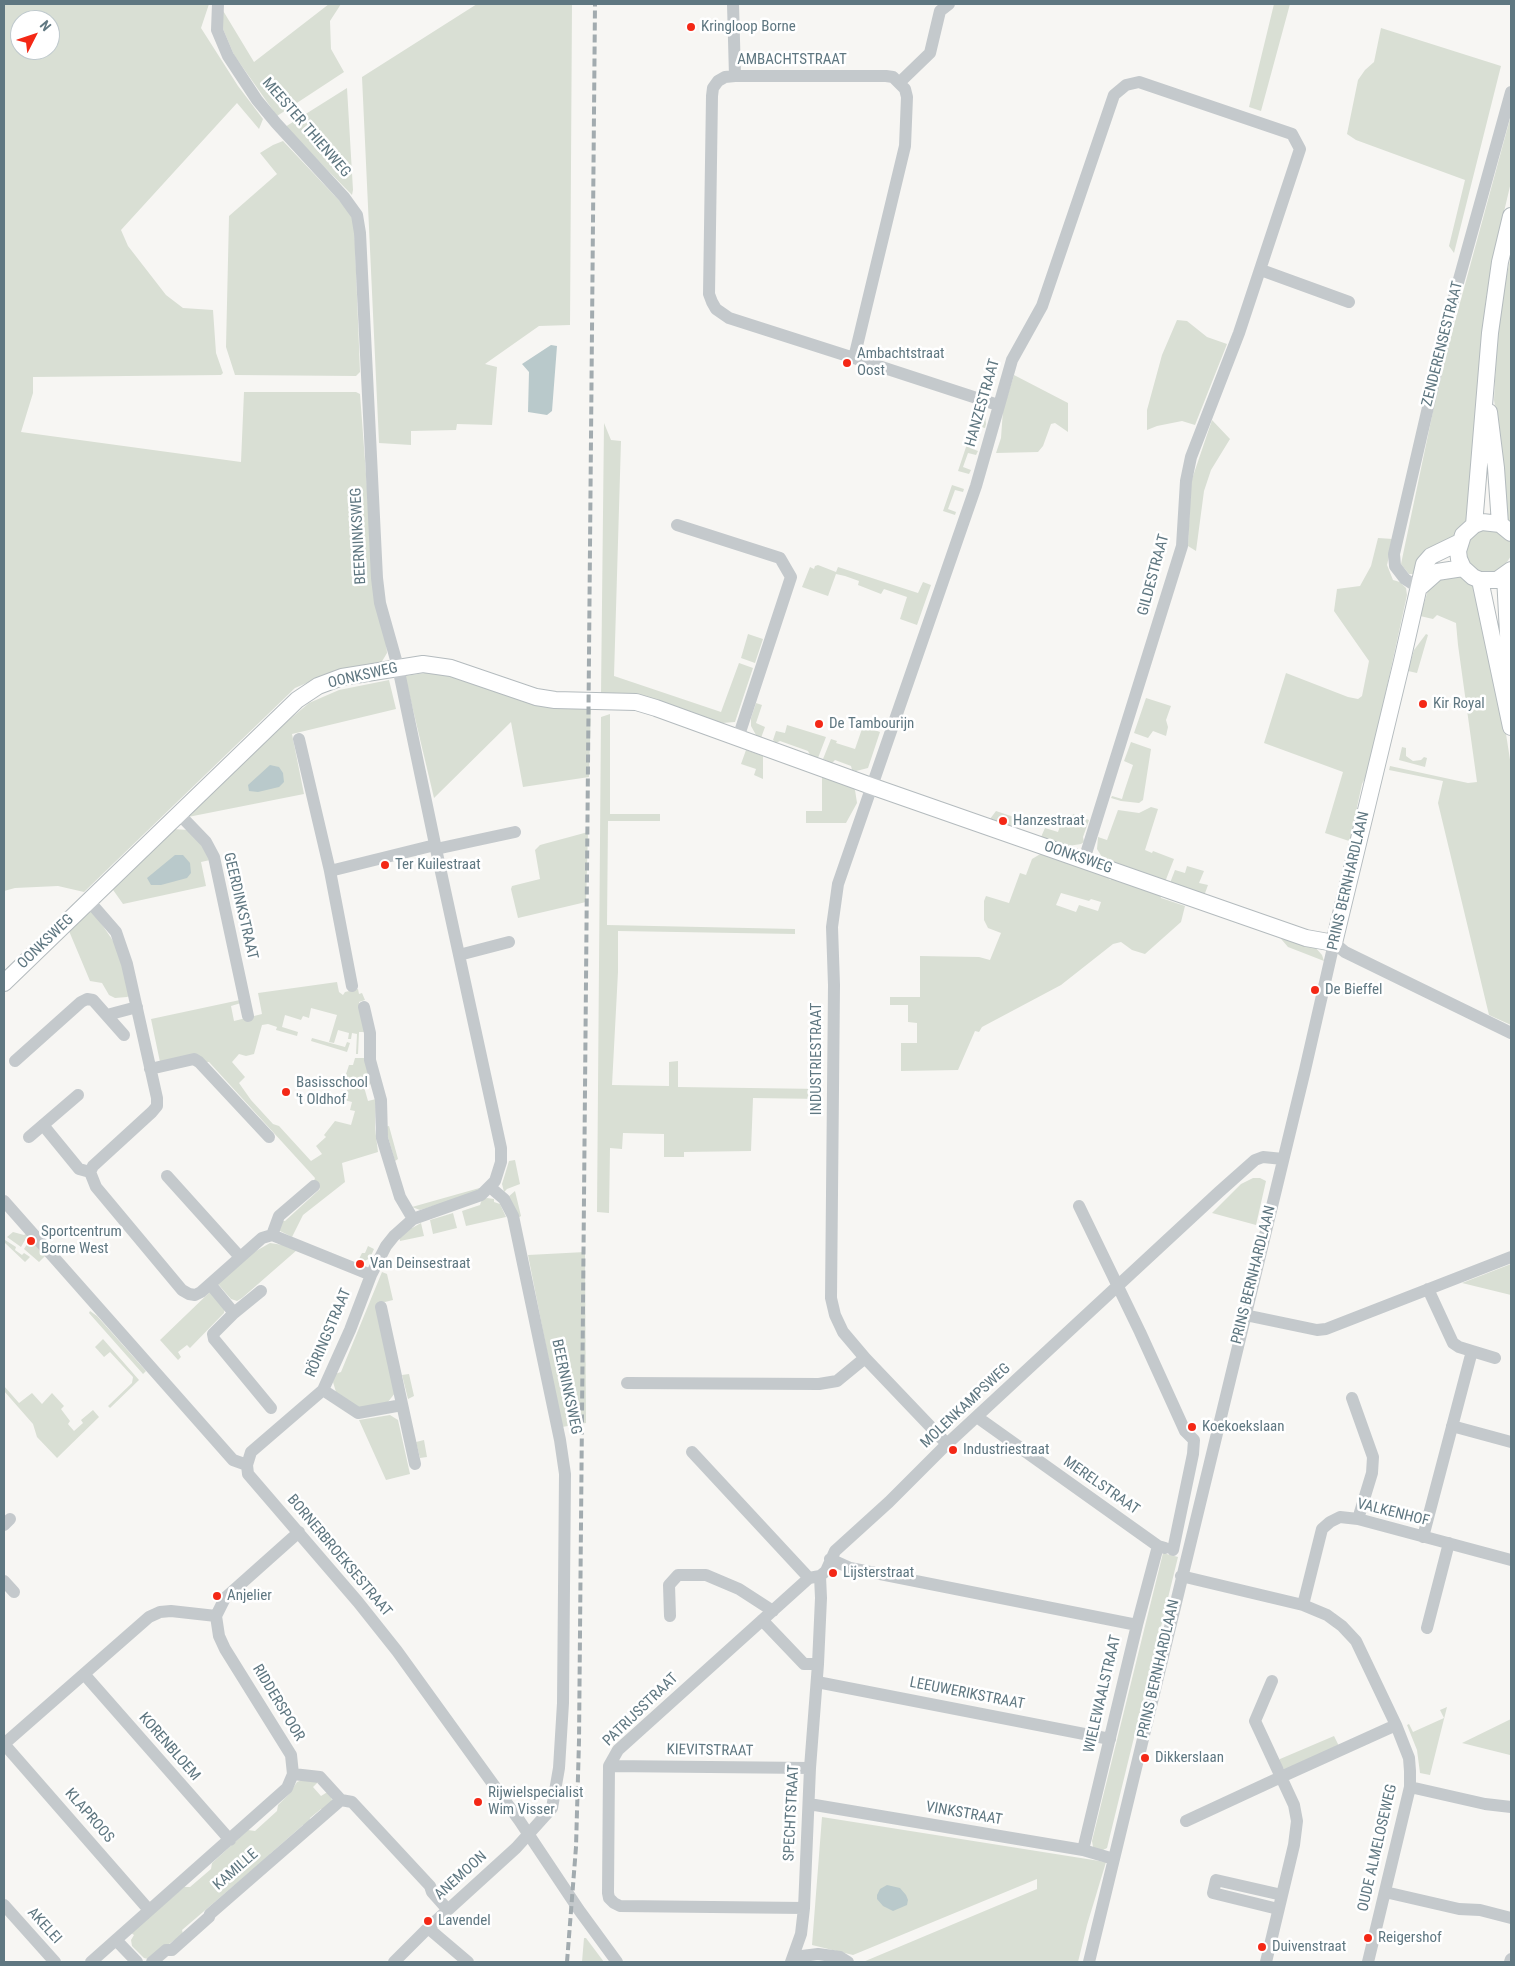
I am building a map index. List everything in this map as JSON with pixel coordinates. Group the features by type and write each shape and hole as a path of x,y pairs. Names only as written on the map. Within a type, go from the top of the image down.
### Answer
{"main road":[{"path":"1474,525 1490,332 1500,262 1511,216"},
{"path":"1486,388 1506,528"},
{"path":"1506,528 1491,521 1474,525 1463,535 1460,542 1459,559 1463,568 1473,577 1480,580 1497,580 1508,573"},
{"name":"PRINS BERNHARDLAAN","path":"1334,943 1424,564 1431,556 1460,542"},
{"path":"1419,588 1437,572 1463,568"},
{"path":"1508,573 1511,691"},
{"path":"1480,580 1511,727"},
{"name":"OONKSWEG","path":"4,983 297,700 318,686 342,677 415,664 434,664 536,697 555,700 636,702 656,708 871,786 1306,938 1334,943"}],"street":[{"name":"MEESTER THIENWEG","path":"218,4 217,30 220,40 233,64 257,100 348,201 357,216"},
{"path":"733,4 734,76"},
{"path":"854,358 906,146 907,97 905,89 900,82 930,53 940,11 949,4"},
{"name":"AMBACHTSTRAAT","path":"900,82 886,76 734,76 725,77 718,81 713,88 712,96 709,294 716,310 729,318 998,405"},
{"name":"HANZESTRAAT","path":"871,786 976,486 1012,360 1042,306 1114,95 1126,85 1139,82 1288,132"},
{"name":"ZENDERENSESTRAAT","path":"1419,588 1405,579 1395,566 1394,554 1450,308 1511,92"},
{"name":"GILDESTRAAT","path":"1084,860 1182,546 1186,481 1191,457 1239,333 1300,149 1292,134 1288,132"},
{"name":"BEERNINKSWEG","path":"357,216 360,233 377,578 380,603 398,667 435,847 501,1148 498,1174 490,1187 504,1199 513,1216 560,1440 565,1474 563,1704 560,1768 552,1808 529,1834"},
{"path":"1261,270 1348,302"},
{"path":"677,525 780,558 791,577 738,738"},
{"path":"299,739 330,871 352,986"},
{"name":"INDUSTRIESTRAAT","path":"871,786 838,884 832,927 834,985 831,1298 835,1315 843,1332 947,1444"},
{"name":"GEERDINKSTRAAT","path":"179,814 206,842 214,857 248,1016"},
{"path":"330,871 435,847 515,832"},
{"path":"89,901 116,932 127,964 157,1098 157,1106 98,1160 90,1172"},
{"path":"459,955 510,942"},
{"path":"1334,943 1345,952 1511,1033"},
{"name":"PRINS BERNHARDLAAN","path":"1089,1962 1334,943"},
{"path":"15,1061 80,1002 87,999 93,1000 124,1035"},
{"path":"107,1015 136,1007"},
{"path":"364,1007 370,1032 370,1060 381,1100 382,1138 400,1197 413,1219"},
{"path":"150,1068 194,1059 199,1062 269,1137"},
{"path":"29,1138 78,1095"},
{"path":"43,1125 79,1169 90,1172"},
{"name":"MOLENKAMPSWEG","path":"814,1577 826,1571 835,1551 889,1502 947,1444 1255,1160 1262,1157 1283,1159"},
{"path":"90,1172 96,1187 182,1290 195,1295 262,1238 272,1235 371,1275"},
{"path":"167,1176 240,1257"},
{"path":"272,1235 279,1216 314,1186"},
{"name":"RÖRINGSTRAAT","path":"247,1465 251,1452 323,1390 347,1338 371,1275 386,1246 394,1236 413,1219 465,1202 481,1195 490,1187"},
{"path":"4,1201 233,1460 247,1465"},
{"path":"1079,1206 1119,1287 1185,1431 1194,1440 1214,1441"},
{"path":"1245,1315 1317,1330 1326,1329 1511,1257"},
{"path":"210,1284 234,1313"},
{"path":"1428,1289 1453,1343 1459,1347 1496,1358"},
{"path":"260,1291 213,1334 214,1339 271,1408"},
{"path":"381,1307 415,1464"},
{"path":"1423,1537 1472,1351"},
{"path":"627,1383 819,1384 837,1381 866,1358"},
{"path":"323,1390 358,1413 402,1404"},
{"path":"1352,1398 1373,1457 1372,1473 1358,1519"},
{"name":"MERELSTRAAT","path":"976,1417 1158,1546 1187,1552"},
{"path":"1452,1426 1511,1442"},
{"path":"1173,1550 1193,1454 1194,1440"},
{"path":"692,1452 814,1577"},
{"name":"BORNERBROEKSESTRAAT","path":"247,1465 248,1474 255,1483 299,1532 397,1651 529,1834 579,1910 617,1962"},
{"name":"VALKENHOF","path":"1303,1605 1322,1529 1340,1517 1358,1519 1511,1560"},
{"path":"4,1744 149,1618 160,1612 171,1611 216,1616 225,1598 299,1532"},
{"path":"1427,1628 1449,1543"},
{"name":"WIELEWAALSTRAAT","path":"1083,1850 1158,1546"},
{"path":"830,1559 850,1568 1137,1625"},
{"path":"670,1616 669,1585 678,1575 706,1575 739,1589 773,1611"},
{"name":"OUDE ALMELOSEWEG","path":"1181,1576 1303,1605 1327,1615 1342,1626 1356,1641 1396,1725 1409,1758 1410,1787 1368,1962"},
{"name":"PATRIJSSTRAAT","path":"804,1908 620,1906 614,1903 609,1898 608,1893 609,1766 618,1750 762,1620 814,1577"},
{"name":"SPECHTSTRAAT","path":"793,1960 801,1934 804,1908 810,1768 818,1664 821,1598 814,1577"},
{"path":"4,1581 14,1592"},
{"name":"RIDDERSPOOR","path":"216,1616 218,1636 225,1649 291,1755 292,1774"},
{"path":"762,1620 804,1664 818,1664"},
{"name":"KORENBLOEM","path":"84,1674 230,1840"},
{"path":"1266,1962 1294,1845 1297,1820 1294,1805 1255,1720 1272,1681"},
{"name":"LEEUWERIKSTRAAT","path":"817,1682 1110,1739"},
{"path":"1186,1821 1396,1725"},
{"name":"KLAPROOS","path":"4,1744 149,1910"},
{"name":"KIEVITSTRAAT","path":"609,1766 810,1768"},
{"path":"91,1962 287,1788 292,1774 320,1777 341,1800 352,1802 430,1886 432,1892 448,1910"},
{"path":"1410,1787 1485,1804 1511,1806"},
{"name":"KAMILLE","path":"152,1962 166,1950 172,1950 210,1914 341,1800"},
{"name":"VINKSTRAAT","path":"809,1804 1083,1850 1114,1859"},
{"name":"ANEMOON","path":"394,1962 529,1834"},
{"path":"1278,1909 1212,1894 1216,1880 1282,1895"},
{"path":"1385,1892 1459,1909 1480,1910 1511,1918"},
{"name":"AKELEI","path":"5,1910 55,1962"},
{"path":"428,1928 468,1962"},
{"path":"116,1940 137,1962"},
{"path":"793,1960 818,1954 840,1957 848,1962"}],"shaded area":[{"path":"4,4 209,4 201,28 238,86 263,119 259,129 237,103 121,230 128,246 166,295 183,308 213,310 216,353 223,373 221,375 33,377 33,393 21,432 241,462 244,392 356,392 360,394 374,581 387,653 381,663 330,673 295,688 84,892 58,886 15,888 4,891"},
{"path":"329,4 341,4 330,21 331,49 344,72 277,116 234,55 220,22 222,9 254,62"},
{"path":"477,4 572,4 570,325 539,326 485,364 497,367 492,425 457,424 456,430 411,431 411,445 379,443 362,77"},
{"path":"1274,4 1290,4 1261,111 1249,107"},
{"path":"1381,28 1501,66 1454,253 1449,246 1465,180 1356,140 1347,134 1358,80 1374,62"},
{"path":"347,88 353,190 352,195 285,127"},
{"path":"1511,115 1511,182 1491,267 1486,300 1473,511 1456,536 1414,574 1409,574 1401,564 1441,373"},
{"path":"283,141 351,213 354,219 360,372 356,376 235,375 226,347 229,216 277,174 260,153"},
{"path":"1511,255 1511,525 1506,518 1503,460 1494,400 1498,316"},
{"path":"1177,320 1187,321 1207,337 1227,344 1195,425 1182,421 1147,430 1147,410 1162,355"},
{"path":"551,345 557,346 552,411 547,415 528,412 529,372 522,364"},
{"path":"1014,375 1068,403 1068,432 1055,423 1051,424 1043,446 1038,452 996,453 1001,438 1003,410"},
{"path":"979,408 985,415 986,424 985,428 976,426 970,448 978,451 976,455 968,453 963,467 971,470 969,474 958,471"},
{"path":"1212,420 1230,439 1211,470 1204,491 1196,551 1188,546 1191,482"},
{"path":"604,423 611,440 621,441 614,676 721,712 739,663 753,668 735,722 722,723 640,695 601,694"},
{"path":"952,485 964,489 963,492 955,490 948,509 956,512 955,515 943,511"},
{"path":"1493,527 1510,541 1511,556 1503,568 1497,572 1482,573 1469,564 1465,556 1466,541 1471,534"},
{"path":"1378,538 1393,539 1387,565 1393,580 1400,582 1406,588 1407,595 1374,746 1373,763 1362,784 1357,807 1359,821 1357,831 1349,841 1325,833 1343,772 1264,743 1286,673 1348,697 1358,699 1362,696 1369,661 1334,611 1337,589 1360,586 1371,566"},
{"path":"818,565 836,572 838,567 918,593 923,582 931,585 917,625 900,619 907,597 884,589 881,594 858,585 859,581 845,576 836,574 828,596 802,587 810,567 814,569"},
{"path":"1451,572 1472,582 1499,689 1511,766 1511,1025 1489,1015 1438,803 1443,781 1389,770 1390,766 1468,783 1477,782 1456,623 1437,615 1433,619 1420,616 1430,584"},
{"path":"748,634 763,639 755,663 741,658"},
{"path":"1426,634 1428,635 1417,673 1408,671 1414,650"},
{"path":"438,671 591,706 589,777 523,787 511,722 434,798 405,676"},
{"path":"389,680 396,709 292,734 304,794 188,817 277,730 309,703 339,690"},
{"path":"1146,698 1171,706 1166,720 1168,727 1166,736 1153,731 1148,738 1134,733"},
{"path":"756,703 762,705 756,723 765,727 761,738 756,735 751,726 751,718"},
{"path":"610,714 610,814 660,814 660,821 608,821 607,925 795,929 795,934 618,931 618,972 612,1085 669,1086 669,1062 678,1061 678,1087 822,1089 822,1099 753,1098 751,1151 684,1152 684,1157 664,1157 664,1134 623,1133 622,1149 610,1148 609,1213 597,1212 601,717"},
{"path":"787,725 826,737 818,758 810,755 808,751 780,741 776,743 773,740 776,731 785,733"},
{"path":"863,726 880,732 868,768 856,771 852,770 851,766 835,760 832,763 823,759 831,739 837,741 836,743 855,749"},
{"path":"1131,742 1151,749 1143,800 1139,803 1111,798 1112,796 1122,799 1133,765 1124,761"},
{"path":"1402,747 1406,748 1406,756 1413,761 1421,760 1424,757 1427,758 1425,767 1399,760"},
{"path":"746,750 763,756 763,779 754,775 756,769 741,764"},
{"path":"270,765 279,767 283,773 284,782 279,787 258,792 249,791 248,785"},
{"path":"822,776 852,786 855,790 857,803 846,823 806,823 806,811 822,811"},
{"path":"1151,807 1158,809 1145,850 1174,859 1165,882 1107,860 1102,857 1097,849 1098,837 1107,840 1118,810 1139,813"},
{"path":"996,811 1017,818 1015,827 990,819"},
{"path":"1073,814 1089,820 1083,837 1084,842 1068,846 1041,837 1045,828 1058,832 1063,817 1071,820"},
{"path":"172,829 189,830 207,852 210,860 201,862 206,886 123,904 111,887"},
{"path":"588,832 586,902 518,918 511,889 512,886 540,879 535,850 540,845"},
{"path":"1042,853 1108,877 1110,880 1115,876 1160,892 1161,898 1185,906 1181,922 1145,954 1132,950 1121,942 1113,944 1061,985 982,1027 979,1032 975,1031 958,1070 901,1071 901,1043 917,1043 917,1023 908,1022 908,1005 890,1005 890,997 920,997 920,956 979,957 990,960 1001,933 988,928 984,920 984,901 986,896 1009,903 1020,873 1026,875 1032,859","holes":["1061,893 1089,901 1091,899 1101,902 1098,911 1079,905 1076,912 1056,905"]},
{"path":"175,855 183,855 190,863 191,873 187,878 161,885 151,885 147,878"},
{"path":"1187,866 1204,871 1199,883 1208,885 1204,896 1170,883 1175,870 1185,873"},
{"path":"92,910 118,948 133,994 127,997 115,998 109,995 102,983 90,981 69,931"},
{"path":"1276,933 1315,947 1322,955 1324,961 1288,947"},
{"path":"337,982 339,992 343,995 345,992 358,989 359,994 362,993 365,1000 359,1002 367,1032 359,1032 358,1054 356,1054 357,1034 352,1033 351,1039 348,1039 349,1033 338,1030 334,1043 329,1042 337,1015 311,1008 309,1018 303,1016 301,1020 285,1015 282,1027 298,1032 297,1036 276,1030 277,1027 268,1024 262,1025 254,1054 246,1056 239,1054 232,1062 245,1077 239,1083 251,1100 273,1124 279,1126 311,1161 322,1154 316,1146 326,1137 324,1135 335,1121 351,1125 355,1111 350,1110 352,1102 344,1100 350,1082 344,1080 349,1065 353,1065 355,1058 365,1058 371,1084 364,1087 368,1101 376,1099 375,1128 378,1152 342,1163 345,1182 303,1215 292,1237 280,1231 280,1221 285,1221 320,1189 314,1181 315,1178 209,1062 160,1062 151,1019 240,1000 241,1003 231,1006 234,1021 262,1014 258,993"},
{"path":"312,1038 345,1047 347,1042 350,1043 347,1052 311,1041"},
{"path":"389,1126 398,1159 395,1161 385,1127"},
{"path":"515,1160 520,1184 504,1192 502,1184 509,1161"},
{"path":"1253,1178 1260,1178 1266,1181 1256,1225 1212,1213 1241,1184"},
{"path":"483,1187 472,1194 420,1210 412,1207"},
{"path":"515,1191 521,1216 518,1218 508,1197"},
{"path":"482,1199 494,1199 494,1202 500,1204 506,1217 466,1226 462,1211 480,1205"},
{"path":"453,1213 457,1228 433,1234 430,1220"},
{"path":"421,1223 424,1236 400,1241 399,1235 407,1227 412,1228"},
{"path":"13,1232 24,1235 27,1233 28,1235 21,1247 7,1237"},
{"path":"5,1240 16,1247 15,1250 22,1255 24,1253 30,1257 25,1262 4,1244"},
{"path":"29,1241 30,1243 33,1241 46,1255 39,1262 24,1249"},
{"path":"270,1243 297,1250 242,1298 237,1301 231,1299 218,1284 249,1255"},
{"path":"368,1246 374,1249 370,1258 361,1263 358,1261"},
{"path":"585,1252 586,1423 562,1427 528,1255"},
{"path":"1511,1264 1511,1295 1462,1283"},
{"path":"382,1272 387,1274 393,1300 377,1304 395,1393 388,1402 360,1408 336,1392 333,1382 335,1374 341,1372"},
{"path":"213,1289 225,1305 224,1313 190,1348 187,1345 178,1352 181,1357 178,1360 160,1340"},
{"path":"90,1311 97,1316 146,1371 143,1374 89,1313"},
{"path":"103,1339 139,1380 110,1408 108,1406 132,1383 133,1377 110,1352 104,1357 95,1347"},
{"path":"409,1374 414,1396 408,1399 402,1375"},
{"path":"4,1386 19,1403 32,1393 42,1404 52,1393 64,1406 61,1409 70,1421 68,1424 74,1431 83,1423 81,1420 93,1410 99,1417 57,1458 37,1437 33,1424 4,1391"},
{"path":"390,1415 398,1420 410,1474 386,1480 359,1420"},
{"path":"424,1440 427,1457 420,1458 416,1442"},
{"path":"1163,1553 1178,1557 1107,1848 1101,1851 1093,1847 1092,1841"},
{"path":"1447,1707 1430,1775 1420,1773 1417,1750 1407,1725 1409,1724 1413,1732 1444,1718 1440,1710"},
{"path":"1511,1719 1510,1755 1462,1743"},
{"path":"1334,1736 1339,1746 1285,1770 1278,1762 1280,1759"},
{"path":"302,1780 319,1781 313,1787 321,1796 329,1791 332,1800 327,1810 321,1809 310,1818 309,1825 303,1825 270,1854 269,1860 252,1870 182,1930 183,1934 148,1959 144,1958 132,1946 131,1940 134,1935 131,1933 184,1887 190,1887 211,1869 212,1863 248,1830 255,1831 277,1811 278,1805 297,1782"},
{"path":"822,1817 1106,1862 1078,1962 863,1962 1037,1889 1037,1879 853,1955 812,1945"},
{"path":"887,1885 900,1888 906,1895 907,1905 893,1911 883,1906 877,1899 877,1895 880,1889"},
{"path":"584,1938 586,1938 604,1962 582,1962"}],"railway":[{"path":"567,1962 576,1847 579,1741 595,4"}],"place":[{"name":"Kringloop Borne","path":"691,27"},
{"name":"Ambachtstraat Oost","path":"847,363"},
{"name":"Kir Royal","path":"1423,704"},
{"name":"De Tambourijn","path":"819,724"},
{"name":"Hanzestraat","path":"1003,821"},
{"name":"Ter Kuilestraat","path":"385,865"},
{"name":"De Bieffel","path":"1315,990"},
{"name":"Basisschool 't Oldhof","path":"286,1092"},
{"name":"Sportcentrum Borne West","path":"31,1241"},
{"name":"Van Deinsestraat","path":"360,1264"},
{"name":"Koekoekslaan","path":"1192,1427"},
{"name":"Industriestraat","path":"953,1450"},
{"name":"Lijsterstraat","path":"833,1573"},
{"name":"Anjelier","path":"217,1596"},
{"name":"Dikkerslaan","path":"1145,1758"},
{"name":"Rijwielspecialist Wim Visser","path":"478,1802"},
{"name":"Lavendel","path":"428,1921"},
{"name":"Reigershof","path":"1368,1938"},
{"name":"Duivenstraat","path":"1262,1947"}]}
